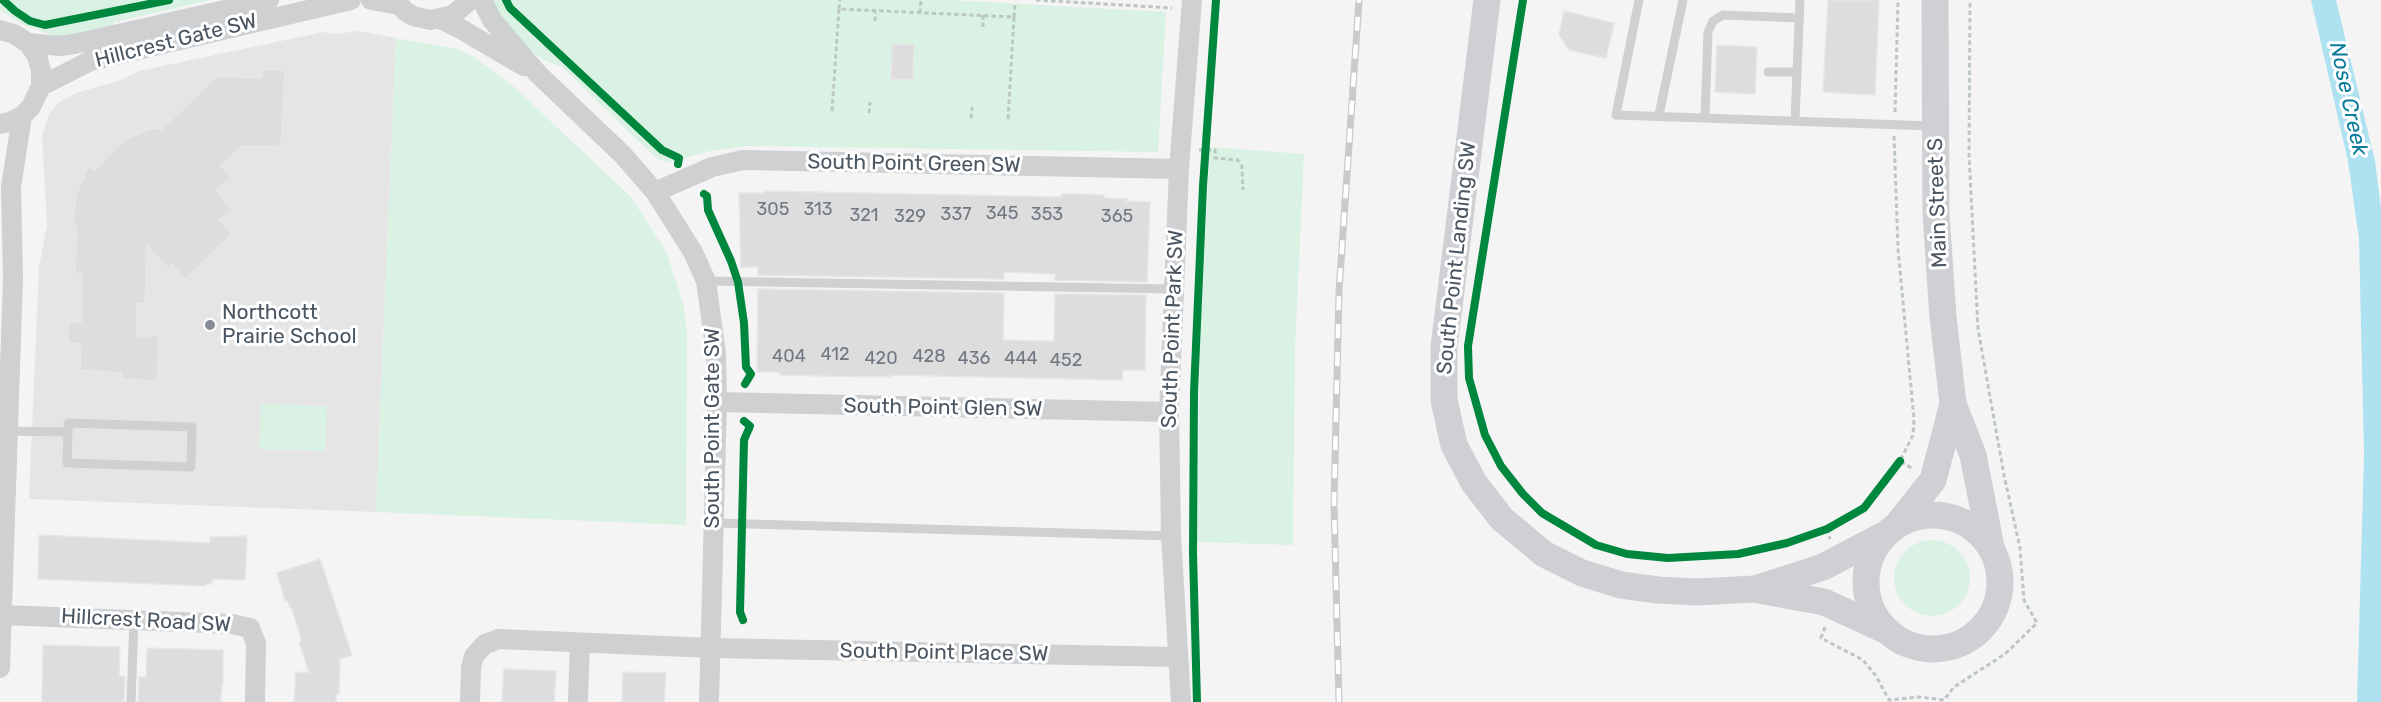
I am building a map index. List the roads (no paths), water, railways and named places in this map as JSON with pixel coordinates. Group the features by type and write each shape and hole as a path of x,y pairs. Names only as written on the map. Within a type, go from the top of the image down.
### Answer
{"main road":[{"name":"South Point Landing SW","path":"1487,0 1444,347 1444,400 1454,445 1474,483 1502,519 1544,554 1582,573 1621,585 1658,590 1697,592 1754,589 1824,602 1885,630"},
{"name":"Main Street S","path":"1935,0 1936,214 1943,317 1953,404 1973,455 1991,547"},
{"name":"Main Street S","path":"1891,529 1933,480 1953,404"},
{"path":"1939,514 1959,519 1977,530 1991,547 1999,567 2001,589 1995,610 1982,628 1965,642 1944,648 1923,648 1903,642 1885,630 1873,613 1866,593 1866,572 1872,552 1891,529 1918,516 1939,514"},
{"name":"South Point Landing SW","path":"1754,589 1823,567 1891,529"}],"street":[{"name":"Hillcrest Gate SW","path":"0,30 15,34 28,43 60,46 269,0"},
{"name":"Hillcrest Gate SW","path":"41,86 90,61 351,0"},
{"path":"371,0 397,3"},
{"path":"440,19 453,15 470,0"},
{"name":"South Point Gate SW","path":"482,0 492,20 538,74 623,155 655,192 693,252 706,281 716,354 717,402 709,702"},
{"name":"South Point Gate SW","path":"397,3 405,11 422,19 440,19 459,28 538,74"},
{"name":"South Point Park SW","path":"1181,702 1171,536 1169,412 1183,4"},
{"path":"0,668 13,278 11,187 22,116 37,97 41,86 39,63 28,43"},
{"path":"0,124 22,116"},
{"name":"South Point Green SW","path":"655,192 712,167 743,160 1179,169"},
{"path":"0,167 11,187"},
{"name":"South Point Glen SW","path":"717,402 1169,412"},
{"name":"Hillcrest Road SW","path":"3,615 232,624 250,628 256,643 255,702"},
{"name":"South Point Place SW","path":"470,702 472,661 485,644 499,639 711,648 1177,657"},
{"path":"578,702 580,643"}],"lane":[{"path":"1640,0 1616,115 1936,126"},
{"path":"1659,116 1683,0"},
{"path":"1795,121 1800,0"},
{"path":"1705,117 1708,32 1713,21 1723,15 1799,18"},
{"path":"1768,72 1797,72"},
{"path":"706,281 1173,289"},
{"path":"68,423 192,427 191,467 67,463 68,432 68,423"},
{"path":"8,430 68,432"},
{"path":"715,524 1171,536"},
{"path":"131,702 134,620"}],"water":[{"name":"Nose Creek","path":"2311,0 2336,0 2375,161 2381,208 2381,702 2357,702 2364,454 2359,239 2348,161"}],"railway":[{"path":"1339,702 1334,503 1339,291 1359,0"}],"place":[{"name":"Northcott Prairie School","path":"210,325"}]}
